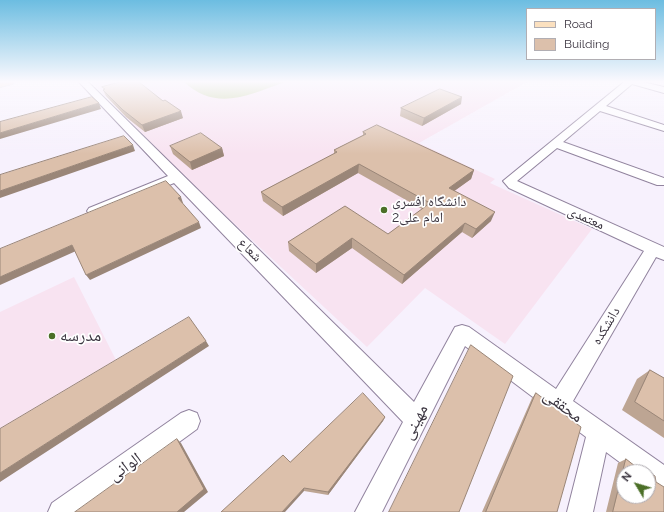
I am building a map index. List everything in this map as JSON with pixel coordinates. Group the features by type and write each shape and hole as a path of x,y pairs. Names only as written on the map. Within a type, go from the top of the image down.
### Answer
{"street":[{"name":"شعاع","path":"97,106 126,136 177,177 416,419"},
{"path":"555,143 598,107 664,128"},
{"path":"555,143 662,182"},
{"name":"معتمدی","path":"555,143 509,181 514,186 661,252"},
{"path":"84,214 177,177"},
{"name":"دانشکده","path":"559,404 661,252"},
{"name":"مهینی","path":"368,512 462,333"},
{"name":"محققی","path":"462,333 664,480"},
{"name":"الوانی","path":"61,512 189,421"},
{"path":"580,512 599,433"}],"shaded area":[{"name":"دانشگاه افسری امام علی2","path":"115,106 485,106 419,143 495,179 490,183 592,229 505,344 425,288 367,347 198,190"},
{"name":"مدرسه","path":"74,277 116,360 0,429 0,312"}],"building":[{"path":"59,106 89,106 0,133 0,122"},
{"path":"119,106 174,106 181,111 142,125"},
{"path":"405,106 446,106 424,118 401,108"},
{"path":"377,125 474,170 449,188 495,212 476,229 465,223 404,275 352,238 316,264 288,242 345,206 388,234 430,203 359,164 282,207 261,192 337,152 334,150 366,134 363,132"},
{"path":"201,133 222,148 190,162 170,146"},
{"path":"124,136 133,145 0,191 0,175"},
{"path":"166,181 181,197 178,198 199,222 86,275 72,245 0,277 0,249"},
{"path":"189,317 206,341 0,473 0,429"},
{"path":"471,345 513,376 459,512 389,512"},
{"path":"650,370 664,378 664,421 635,402"},
{"path":"363,393 385,417 328,492 304,488 282,512 221,512 283,455 290,462"},
{"path":"536,393 581,427 557,512 486,512"},
{"path":"177,439 204,489 177,512 75,512"},
{"path":"626,459 632,464 625,464"},
{"path":"656,482 664,487 664,512 613,512 616,500 616,504 656,504"}],"place":[{"name":"دانشگاه افسری امام علی2","path":"384,210"},
{"name":"مدرسه","path":"52,336"}]}
